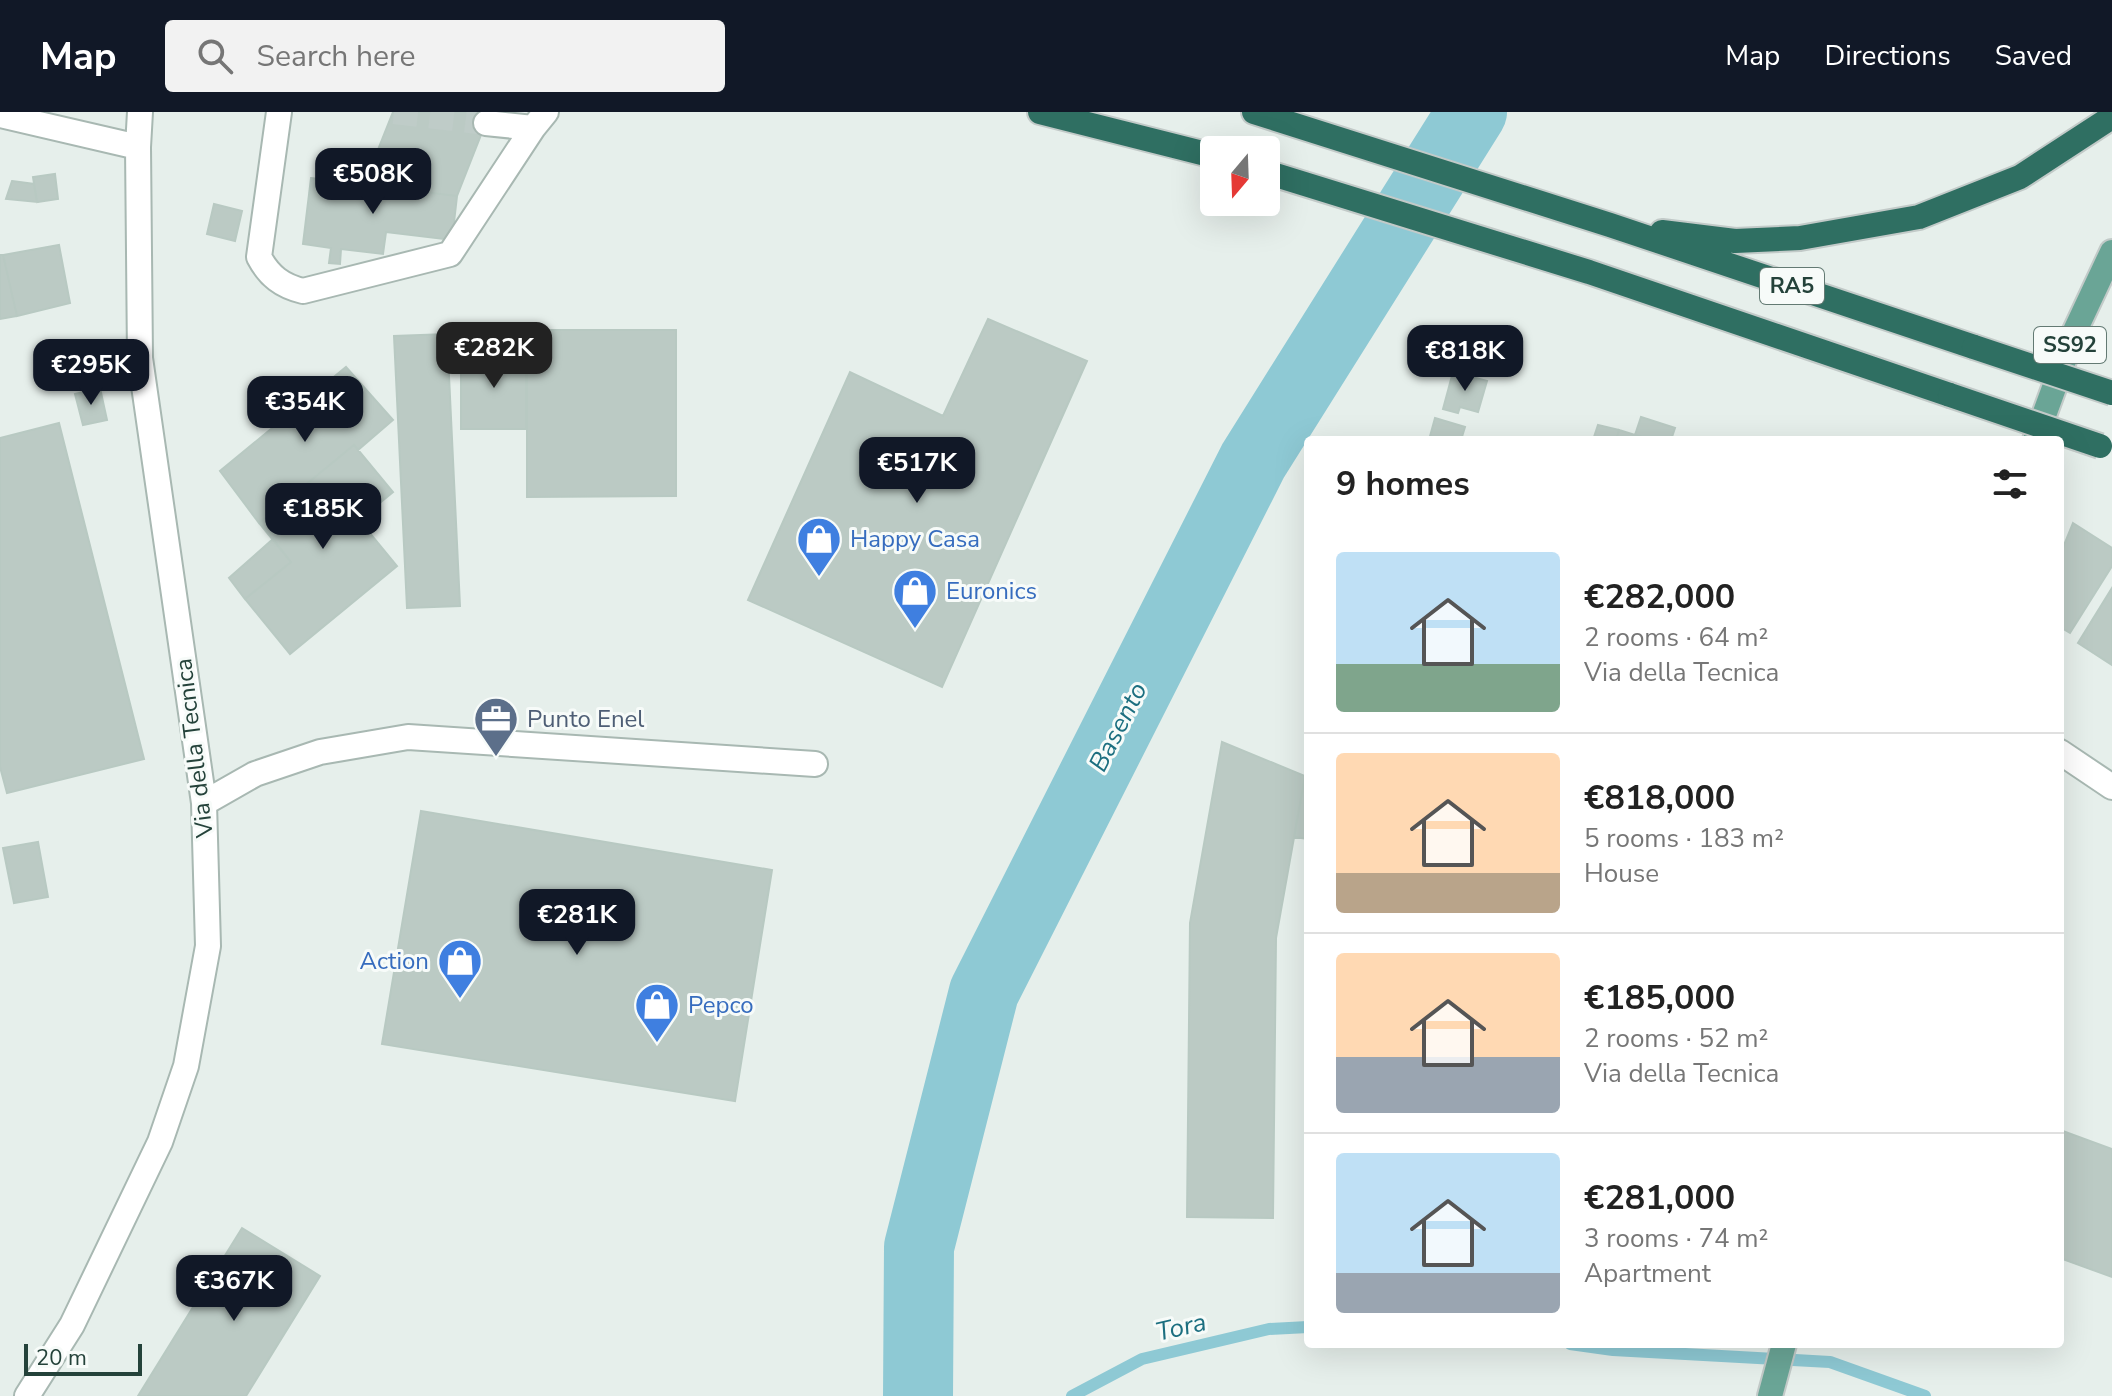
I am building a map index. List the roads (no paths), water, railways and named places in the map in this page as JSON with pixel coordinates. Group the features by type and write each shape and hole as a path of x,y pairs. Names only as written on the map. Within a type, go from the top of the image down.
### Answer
{"highway":[{"path":"1040,112 1200,152"},
{"name":"RA5","path":"1254,112 1610,225 2112,393"},
{"path":"1610,225 1735,241 1800,238 1919,217 2020,177 2112,117"},
{"name":"RA5","path":"1280,176 1589,272 2112,450"}],"main road":[{"name":"SS92","path":"2036,436 2074,333 2112,252"},
{"path":"1770,1396 1783,1348"}],"street":[{"name":"Via della Tecnica","path":"27,1396 72,1325 160,1142 186,1066 208,946 204,803 140,358 140,112"},
{"path":"279,112 259,257 274,279 303,291 450,254 539,120"},
{"path":"0,115 138,147"},
{"path":"486,123 539,120"},
{"path":"204,803 255,774 320,752 408,737 815,764"},
{"path":"2064,755 2112,787"}],"waterway":[{"name":"Basento","path":"918,1396 919,1247 984,992 1253,461 1472,112"},
{"name":"Tora","path":"1072,1396 1142,1359 1269,1329 1304,1327"},
{"name":"Tora","path":"1599,1348 1830,1362 1925,1396"}],"tunnel":[{"path":"394,112 486,123"}],"place":[{"name":"Happy Casa","path":"819,578"},
{"name":"Euronics","path":"915,630"},
{"name":"Punto Enel","path":"496,758"},
{"name":"Action","path":"460,1000"},
{"name":"Pepco","path":"657,1044"}]}
